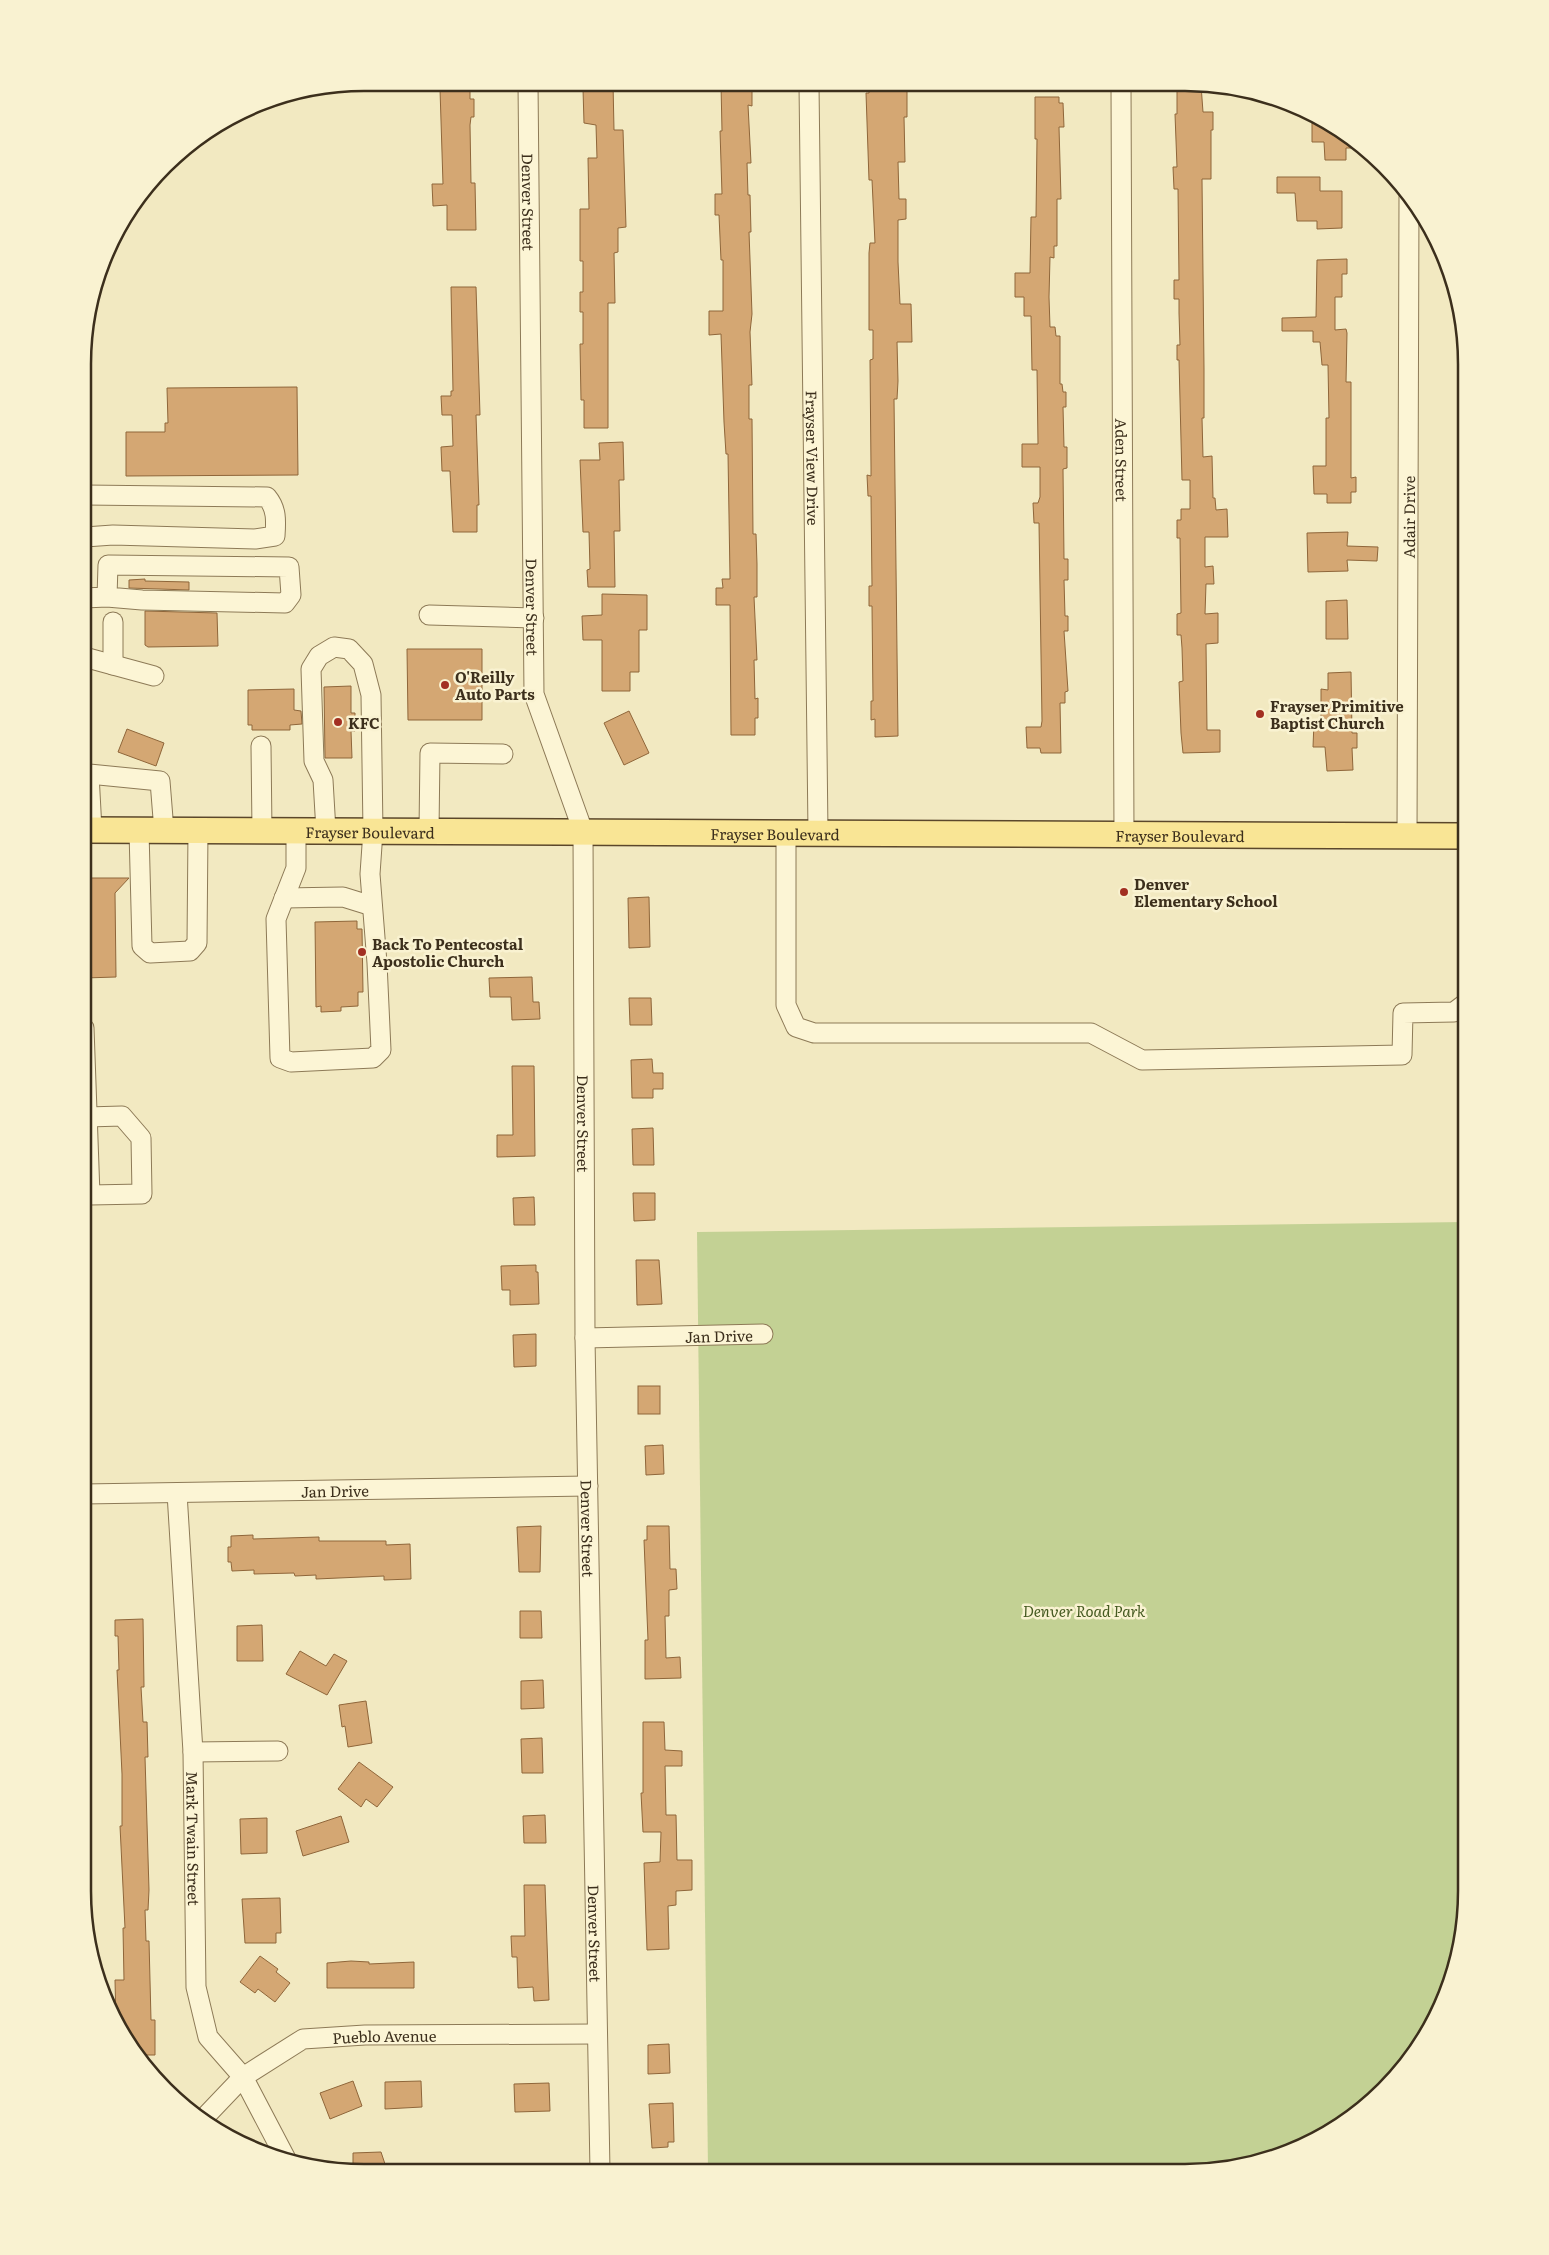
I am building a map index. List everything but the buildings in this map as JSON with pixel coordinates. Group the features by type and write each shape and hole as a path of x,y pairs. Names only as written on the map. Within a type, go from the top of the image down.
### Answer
{"main road":[{"name":"Frayser Boulevard","path":"91,830 1458,836"}],"street":[{"name":"Denver Street","path":"528,91 534,694 583,831 585,1338 600,2164"},
{"name":"Frayser View Drive","path":"809,91 818,832"},
{"name":"Aden Street","path":"1121,91 1124,835"},
{"name":"Adair Drive","path":"1407,837 1409,209"},
{"path":"91,496 267,497 274,505 276,523 275,536 255,539 91,537"},
{"path":"91,598 285,603 291,595 289,567 108,565 107,597"},
{"path":"429,615 534,618"},
{"path":"113,622 113,665"},
{"path":"296,831 296,868 276,919 280,1058 291,1062 373,1058 380,1050 370,874 373,831 371,694 363,664 349,649 334,647 319,656 311,669 314,761 323,780 326,831"},
{"path":"91,659 154,676"},
{"path":"261,746 262,831"},
{"path":"429,831 430,753 503,754"},
{"path":"91,773 160,781 164,831"},
{"path":"139,831 142,946 150,953 190,951 197,943 198,831"},
{"path":"786,832 786,1005 796,1027 814,1034 1091,1034 1142,1060 1402,1055 1403,1013 1454,1012 1458,1009"},
{"path":"284,898 343,897 372,906"},
{"path":"91,1108 122,1116 141,1138 142,1194 91,1195"},
{"name":"Jan Drive","path":"585,1338 763,1334"},
{"name":"Jan Drive","path":"91,1494 588,1486"},
{"name":"Mark Twain Street","path":"177,1493 193,1752 196,1987 208,2037 243,2077 281,2150"},
{"path":"193,1752 278,1751"},
{"name":"Pueblo Avenue","path":"208,2114 243,2077 303,2039 365,2035 596,2034"}],"green space":[{"name":"Denver Road Park","path":"1458,1222 1458,1890 1455,1926 1443,1978 1430,2011 1421,2027 1390,2071 1351,2107 1321,2127 1289,2143 1238,2158 1202,2163 708,2164 697,1232"}],"place":[{"name":"O'Reilly Auto Parts","path":"445,685"},
{"name":"Frayser Primitive Baptist Church","path":"1260,714"},
{"name":"KFC","path":"338,722"},
{"name":"Denver Elementary School","path":"1124,892"},
{"name":"Back To Pentecostal Apostolic Church","path":"362,952"}]}
